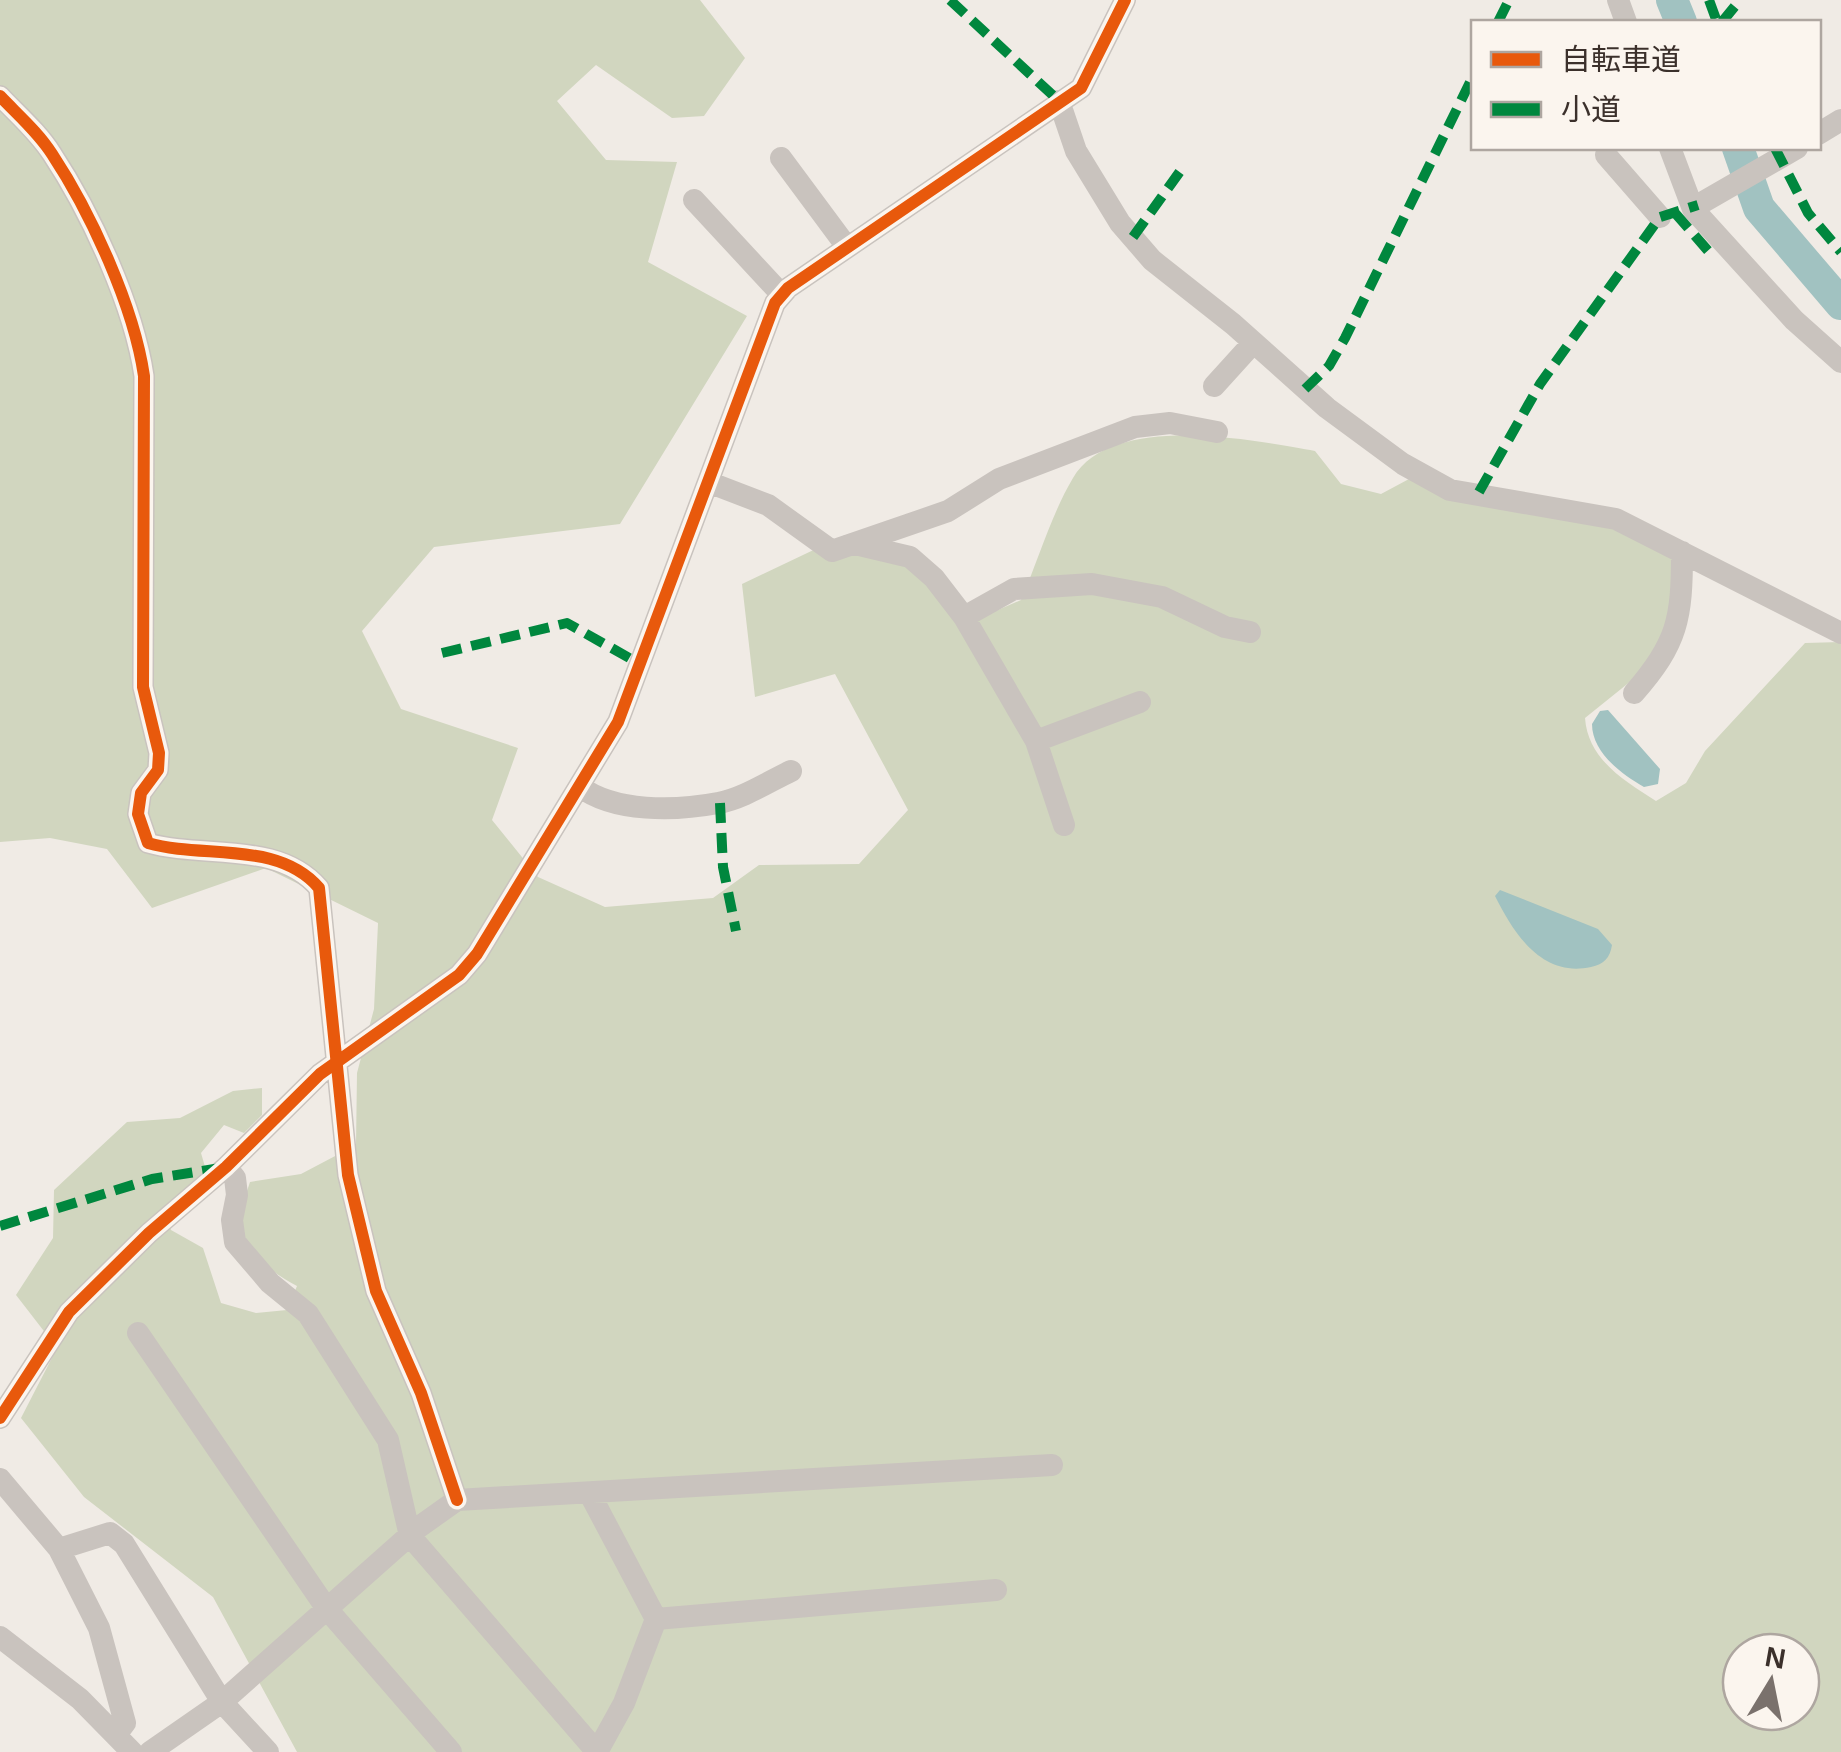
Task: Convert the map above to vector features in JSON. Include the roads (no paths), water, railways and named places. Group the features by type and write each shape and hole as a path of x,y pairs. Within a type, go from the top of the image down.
{"street":[{"path":"0,1418 69,1312 149,1233 337,1060 459,975 625,708 782,294 1081,88 1125,0"},
{"path":"0,96 54,156 102,252 139,341 144,376 143,687 159,753 158,770 141,793 138,814 148,843 265,858 294,867 319,888 348,1174 376,1291 422,1393 457,1500"},
{"path":"1060,101 1076,151 1120,223 1152,260 1326,408 1404,464 1450,490 1616,519 1841,633"},
{"path":"1671,150 1693,209 1794,320 1841,362"},
{"path":"1698,205 1793,150"},
{"path":"1606,155 1660,217"},
{"path":"781,158 847,246"},
{"path":"694,200 782,294"},
{"path":"1214,386 1253,343"},
{"path":"708,482 768,505 822,548 832,551 948,511 999,479 1121,432 1170,423 1218,432"},
{"path":"855,544 910,557 934,578 964,618 1036,741 1064,825"},
{"path":"1634,692 1666,657 1676,628 1682,552"},
{"path":"964,618 1014,590 1043,584 1092,584 1162,597 1225,627 1250,632"},
{"path":"1036,741 1140,702"},
{"path":"580,786 609,801 643,807 720,803 791,772"},
{"path":"226,1166 235,1178 238,1195 232,1220 235,1242 270,1283 308,1314 388,1440 410,1536 597,1752 624,1703 656,1619 591,1496"},
{"path":"138,1332 327,1609 451,1752"},
{"path":"150,1752 222,1702 410,1536 457,1500 591,1496 1052,1465"},
{"path":"0,1479 59,1549 99,1628 124,1723 124,1743"},
{"path":"59,1549 110,1533 124,1544 222,1702 268,1752"},
{"path":"656,1619 996,1590"},
{"path":"0,1637 80,1699 124,1743"}],"water":[{"path":"1608,710 1660,769 1658,784 1644,787 1602,753 1592,724 1600,711"},
{"path":"1500,890 1598,929 1612,945 1608,957 1596,966 1574,969 1544,959 1511,925 1495,896"}],"waterway":[{"path":"1672,0 1680,20"},
{"path":"1739,150 1759,208 1841,304"}]}
